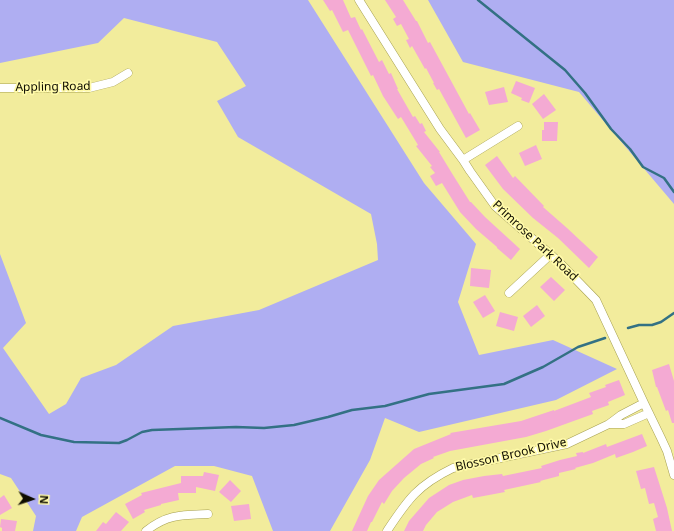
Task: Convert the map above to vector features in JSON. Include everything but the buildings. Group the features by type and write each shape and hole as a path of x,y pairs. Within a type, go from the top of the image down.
{"street":[{"name":"Primrose Park Road","path":"359,0 440,129 495,206 550,255 596,300 667,451 674,475"},
{"name":"Appling Road","path":"0,88 89,88 113,82 128,73"},
{"path":"463,160 518,126"},
{"path":"509,293 550,255"},
{"name":"Blosson Brook Drive","path":"387,531 404,505 415,492 436,476 447,470 567,444 609,424 620,415 644,404"},
{"name":"Blosson Brook Drive","path":"609,424 624,424 649,413"},
{"path":"146,531 156,523 176,515 208,514"}],"shaded area":[{"path":"0,0 308,0 424,183 476,244 458,302 479,355 553,340 617,369 556,400 419,432 385,418 370,460 330,531 273,531 252,476 214,466 175,466 82,517 76,531 33,531 36,516 11,478 0,474 0,254 26,323 3,348 49,414 66,404 81,378 116,365 173,326 259,310 378,260 377,244 371,214 238,137 217,101 246,86 217,42 124,18 98,43 0,63"},
{"path":"428,0 674,0 674,204 579,92 463,62"}],"waterway":[{"path":"478,0 565,70 643,167 664,178 674,192"},
{"path":"628,328 639,325 652,325 661,322 674,313"},
{"path":"0,418 41,435 74,442 119,443 142,432 152,430 236,427 264,428 294,425 352,410 385,406 429,394 504,384 543,367 578,347 605,338"}]}
